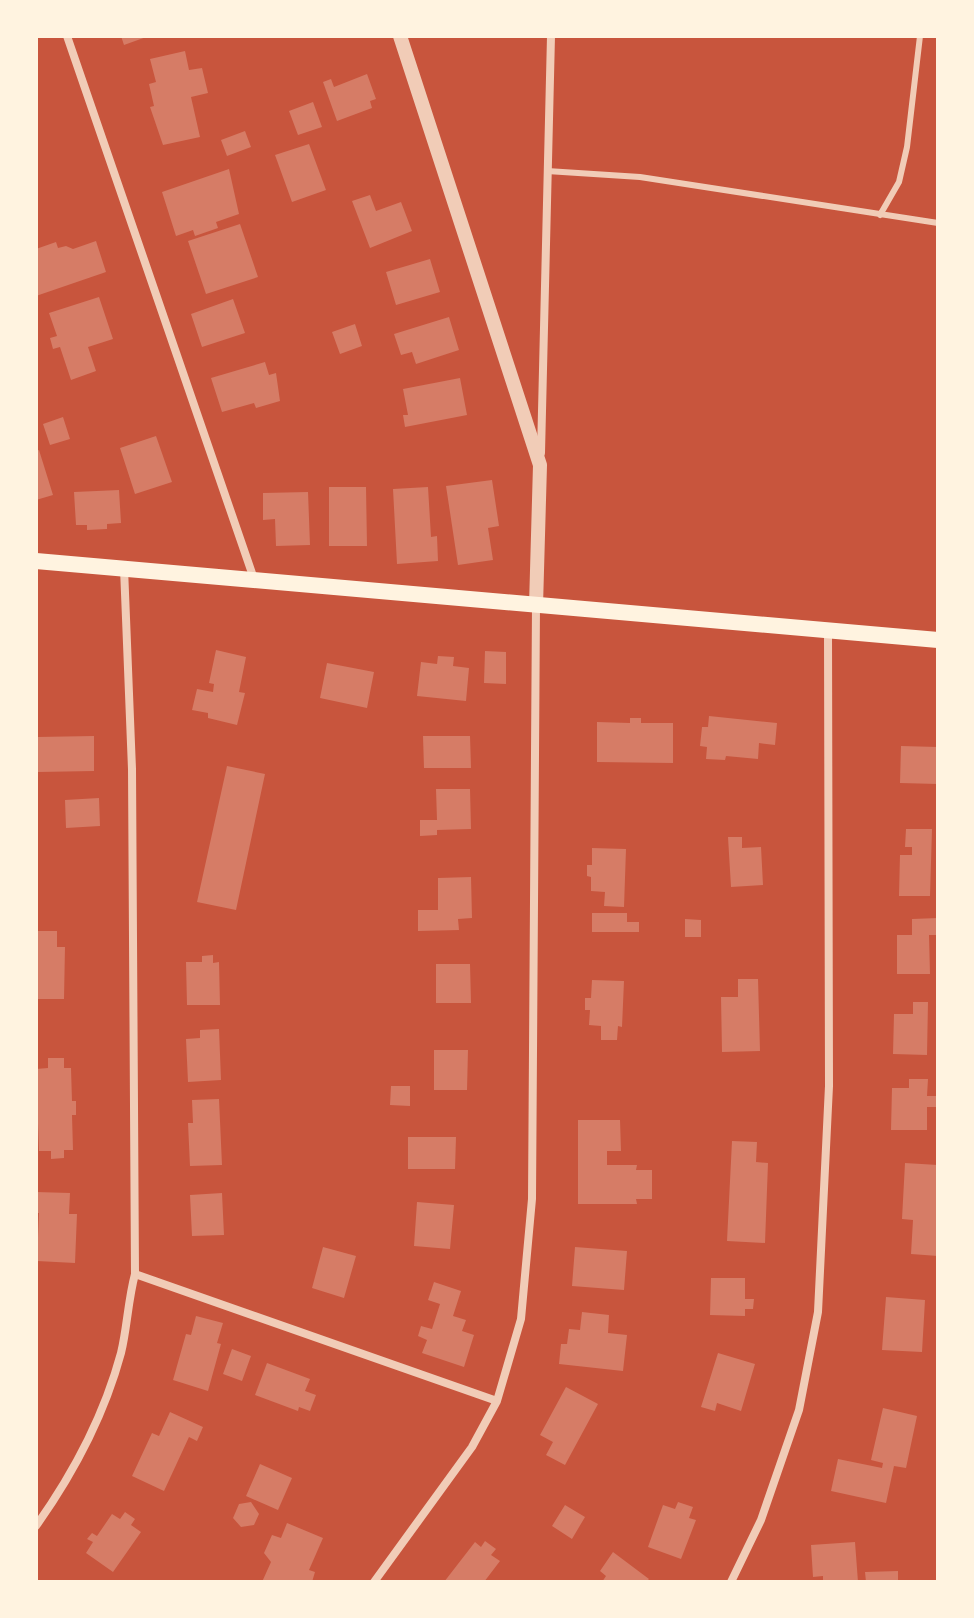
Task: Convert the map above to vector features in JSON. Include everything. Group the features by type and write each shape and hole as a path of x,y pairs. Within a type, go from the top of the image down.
{"main road":[{"path":"36,561 828,633 938,640"}],"street":[{"path":"67,36 254,579"},
{"path":"400,36 540,465"},
{"path":"374,1582 451,1480 497,1401 521,1319 530,1246 536,606 551,36"},
{"path":"36,1526 75,1463 109,1395 123,1348 135,1274 132,769 124,568"},
{"path":"731,1582 761,1520 799,1410 818,1312 829,1086 828,633"},
{"path":"135,1274 497,1401"}],"lane":[{"path":"880,215 899,182 907,147 920,36"},
{"path":"547,171 640,177 938,223"}],"building":[{"path":"121,36 149,36 124,45"},
{"path":"185,51 189,70 202,68 208,93 191,97 200,137 163,145 150,107 154,106 149,84 156,82 150,59"},
{"path":"367,74 376,99 370,101 372,108 337,121 323,82 331,79 334,87"},
{"path":"313,102 322,127 298,135 289,111"},
{"path":"245,131 251,147 227,156 221,140"},
{"path":"309,144 326,190 292,202 275,155"},
{"path":"229,169 239,214 216,222 218,228 195,236 193,230 176,236 162,192"},
{"path":"370,195 376,211 401,202 412,231 370,248 352,201"},
{"path":"240,224 258,277 206,294 188,241"},
{"path":"96,241 106,272 36,296 36,249 56,242 58,248 66,246 73,249"},
{"path":"430,259 440,292 396,305 386,272"},
{"path":"99,297 113,339 88,347 96,371 71,380 60,347 53,349 50,338 57,336 49,313"},
{"path":"233,299 245,333 202,347 191,314"},
{"path":"449,317 459,350 416,364 412,352 401,355 394,334"},
{"path":"355,324 362,346 340,354 332,332"},
{"path":"265,362 269,375 276,373 280,401 256,408 254,403 222,412 211,378"},
{"path":"460,378 467,415 405,427 403,415 408,415 403,389"},
{"path":"63,417 70,439 50,445 43,424"},
{"path":"156,436 172,482 135,494 120,448"},
{"path":"39,450 53,495 36,500 36,451"},
{"path":"492,480 499,526 488,528 493,560 458,565 446,486"},
{"path":"329,487 366,487 367,546 329,546"},
{"path":"428,487 431,537 437,536 438,561 397,564 393,489"},
{"path":"119,490 121,523 107,524 107,529 87,530 87,525 76,525 74,492"},
{"path":"308,492 310,545 276,546 275,519 263,520 263,493"},
{"path":"216,650 246,657 239,692 245,693 237,725 208,718 208,713 192,710 197,689 213,692 214,684 209,683"},
{"path":"485,651 506,652 506,684 484,683"},
{"path":"438,656 454,657 453,666 469,668 466,701 417,696 421,662 437,664"},
{"path":"327,663 374,672 367,708 320,698"},
{"path":"709,716 777,723 775,745 759,743 758,759 726,756 725,760 706,759 707,747 700,746 702,727 708,727"},
{"path":"630,718 641,718 641,723 673,723 673,763 597,762 597,722 630,723"},
{"path":"94,736 94,771 38,772 37,737"},
{"path":"423,736 470,736 471,768 424,768"},
{"path":"901,746 938,747 938,784 900,783"},
{"path":"227,766 265,774 236,910 197,902"},
{"path":"436,789 470,789 471,829 437,830 437,835 420,836 420,820 437,820"},
{"path":"99,798 100,826 66,828 65,800"},
{"path":"906,829 932,829 930,896 899,896 900,855 912,855 912,847 905,847"},
{"path":"728,837 742,837 742,848 761,847 763,885 731,887"},
{"path":"592,848 626,849 624,907 604,906 605,892 591,891 587,865 592,865"},
{"path":"471,877 472,918 458,919 459,930 418,931 418,910 438,910 438,878"},
{"path":"592,913 627,913 627,922 639,922 639,932 592,932"},
{"path":"938,918 938,935 929,935 930,974 897,974 897,935 912,935 912,919"},
{"path":"685,919 701,920 701,937 685,937"},
{"path":"36,931 57,931 57,947 65,947 64,999 36,999"},
{"path":"213,955 213,963 219,962 220,1005 187,1005 186,962 202,962 202,956"},
{"path":"436,964 470,964 471,1003 436,1003"},
{"path":"738,979 758,979 760,1051 722,1052 721,997 738,997"},
{"path":"592,980 624,981 622,1027 618,1026 617,1040 601,1040 601,1026 589,1025 590,1010 585,1010 585,998 591,998"},
{"path":"913,1002 928,1002 927,1055 893,1054 894,1014 913,1014"},
{"path":"219,1029 221,1080 188,1082 186,1039 200,1038 200,1030"},
{"path":"434,1050 468,1050 467,1090 434,1090"},
{"path":"48,1058 64,1058 64,1068 71,1068 72,1101 76,1101 76,1115 72,1115 73,1150 64,1150 64,1158 51,1159 51,1151 39,1151 36,1069 48,1068"},
{"path":"909,1079 928,1079 927,1096 938,1096 938,1107 927,1107 927,1130 891,1130 892,1088 909,1088"},
{"path":"391,1086 410,1086 410,1106 390,1105"},
{"path":"219,1099 222,1165 190,1166 188,1123 193,1123 192,1100"},
{"path":"578,1120 620,1120 621,1151 607,1151 607,1165 637,1165 636,1170 652,1170 652,1199 636,1199 637,1204 578,1204"},
{"path":"408,1137 456,1137 455,1169 408,1169"},
{"path":"732,1141 757,1142 756,1162 768,1163 765,1243 727,1241"},
{"path":"905,1163 938,1165 938,1256 911,1254 913,1220 902,1219"},
{"path":"36,1192 70,1193 69,1214 77,1214 75,1263 37,1261 39,1213 36,1213"},
{"path":"222,1193 224,1235 192,1236 190,1195"},
{"path":"417,1202 454,1205 450,1249 414,1246"},
{"path":"323,1247 356,1256 344,1298 312,1288"},
{"path":"575,1247 627,1251 624,1290 572,1286"},
{"path":"711,1278 745,1278 745,1299 754,1299 753,1309 745,1309 745,1316 710,1315"},
{"path":"434,1282 461,1291 453,1316 466,1320 462,1331 474,1335 464,1367 422,1353 427,1340 418,1336 421,1326 432,1329 440,1304 428,1300"},
{"path":"886,1297 925,1300 922,1352 882,1350"},
{"path":"582,1312 609,1315 608,1333 627,1335 623,1371 559,1364 561,1344 567,1344 569,1329 580,1330"},
{"path":"196,1316 223,1323 217,1343 221,1344 208,1391 173,1380 186,1334 191,1335"},
{"path":"232,1349 251,1356 242,1381 223,1374"},
{"path":"718,1353 755,1364 741,1411 717,1403 715,1411 701,1407"},
{"path":"267,1363 310,1379 305,1391 316,1395 310,1411 299,1407 298,1411 255,1395"},
{"path":"566,1387 598,1404 565,1465 546,1455 553,1442 540,1435"},
{"path":"883,1408 917,1416 906,1468 894,1466 886,1503 831,1491 838,1459 882,1468 883,1463 871,1460"},
{"path":"170,1412 203,1427 197,1441 189,1437 164,1491 132,1476 152,1433 159,1436"},
{"path":"260,1464 292,1478 278,1510 246,1496"},
{"path":"251,1502 259,1514 254,1525 241,1527 233,1518 239,1504"},
{"path":"678,1502 693,1507 689,1518 696,1520 681,1559 648,1547 663,1505 675,1509"},
{"path":"565,1505 585,1517 572,1539 552,1526"},
{"path":"125,1512 135,1519 131,1525 141,1532 113,1572 86,1553 93,1542 87,1539 92,1533 97,1536 112,1514 120,1519"},
{"path":"287,1523 323,1538 309,1570 315,1572 312,1582 262,1582 271,1562 264,1553 272,1535 281,1538"},
{"path":"485,1541 496,1549 491,1555 500,1561 484,1582 444,1582 475,1542 481,1547"},
{"path":"855,1542 858,1582 823,1582 823,1576 813,1577 811,1545"},
{"path":"613,1552 649,1579 646,1582 602,1582 606,1576 600,1571"},
{"path":"898,1571 898,1582 866,1582 865,1572"}]}
